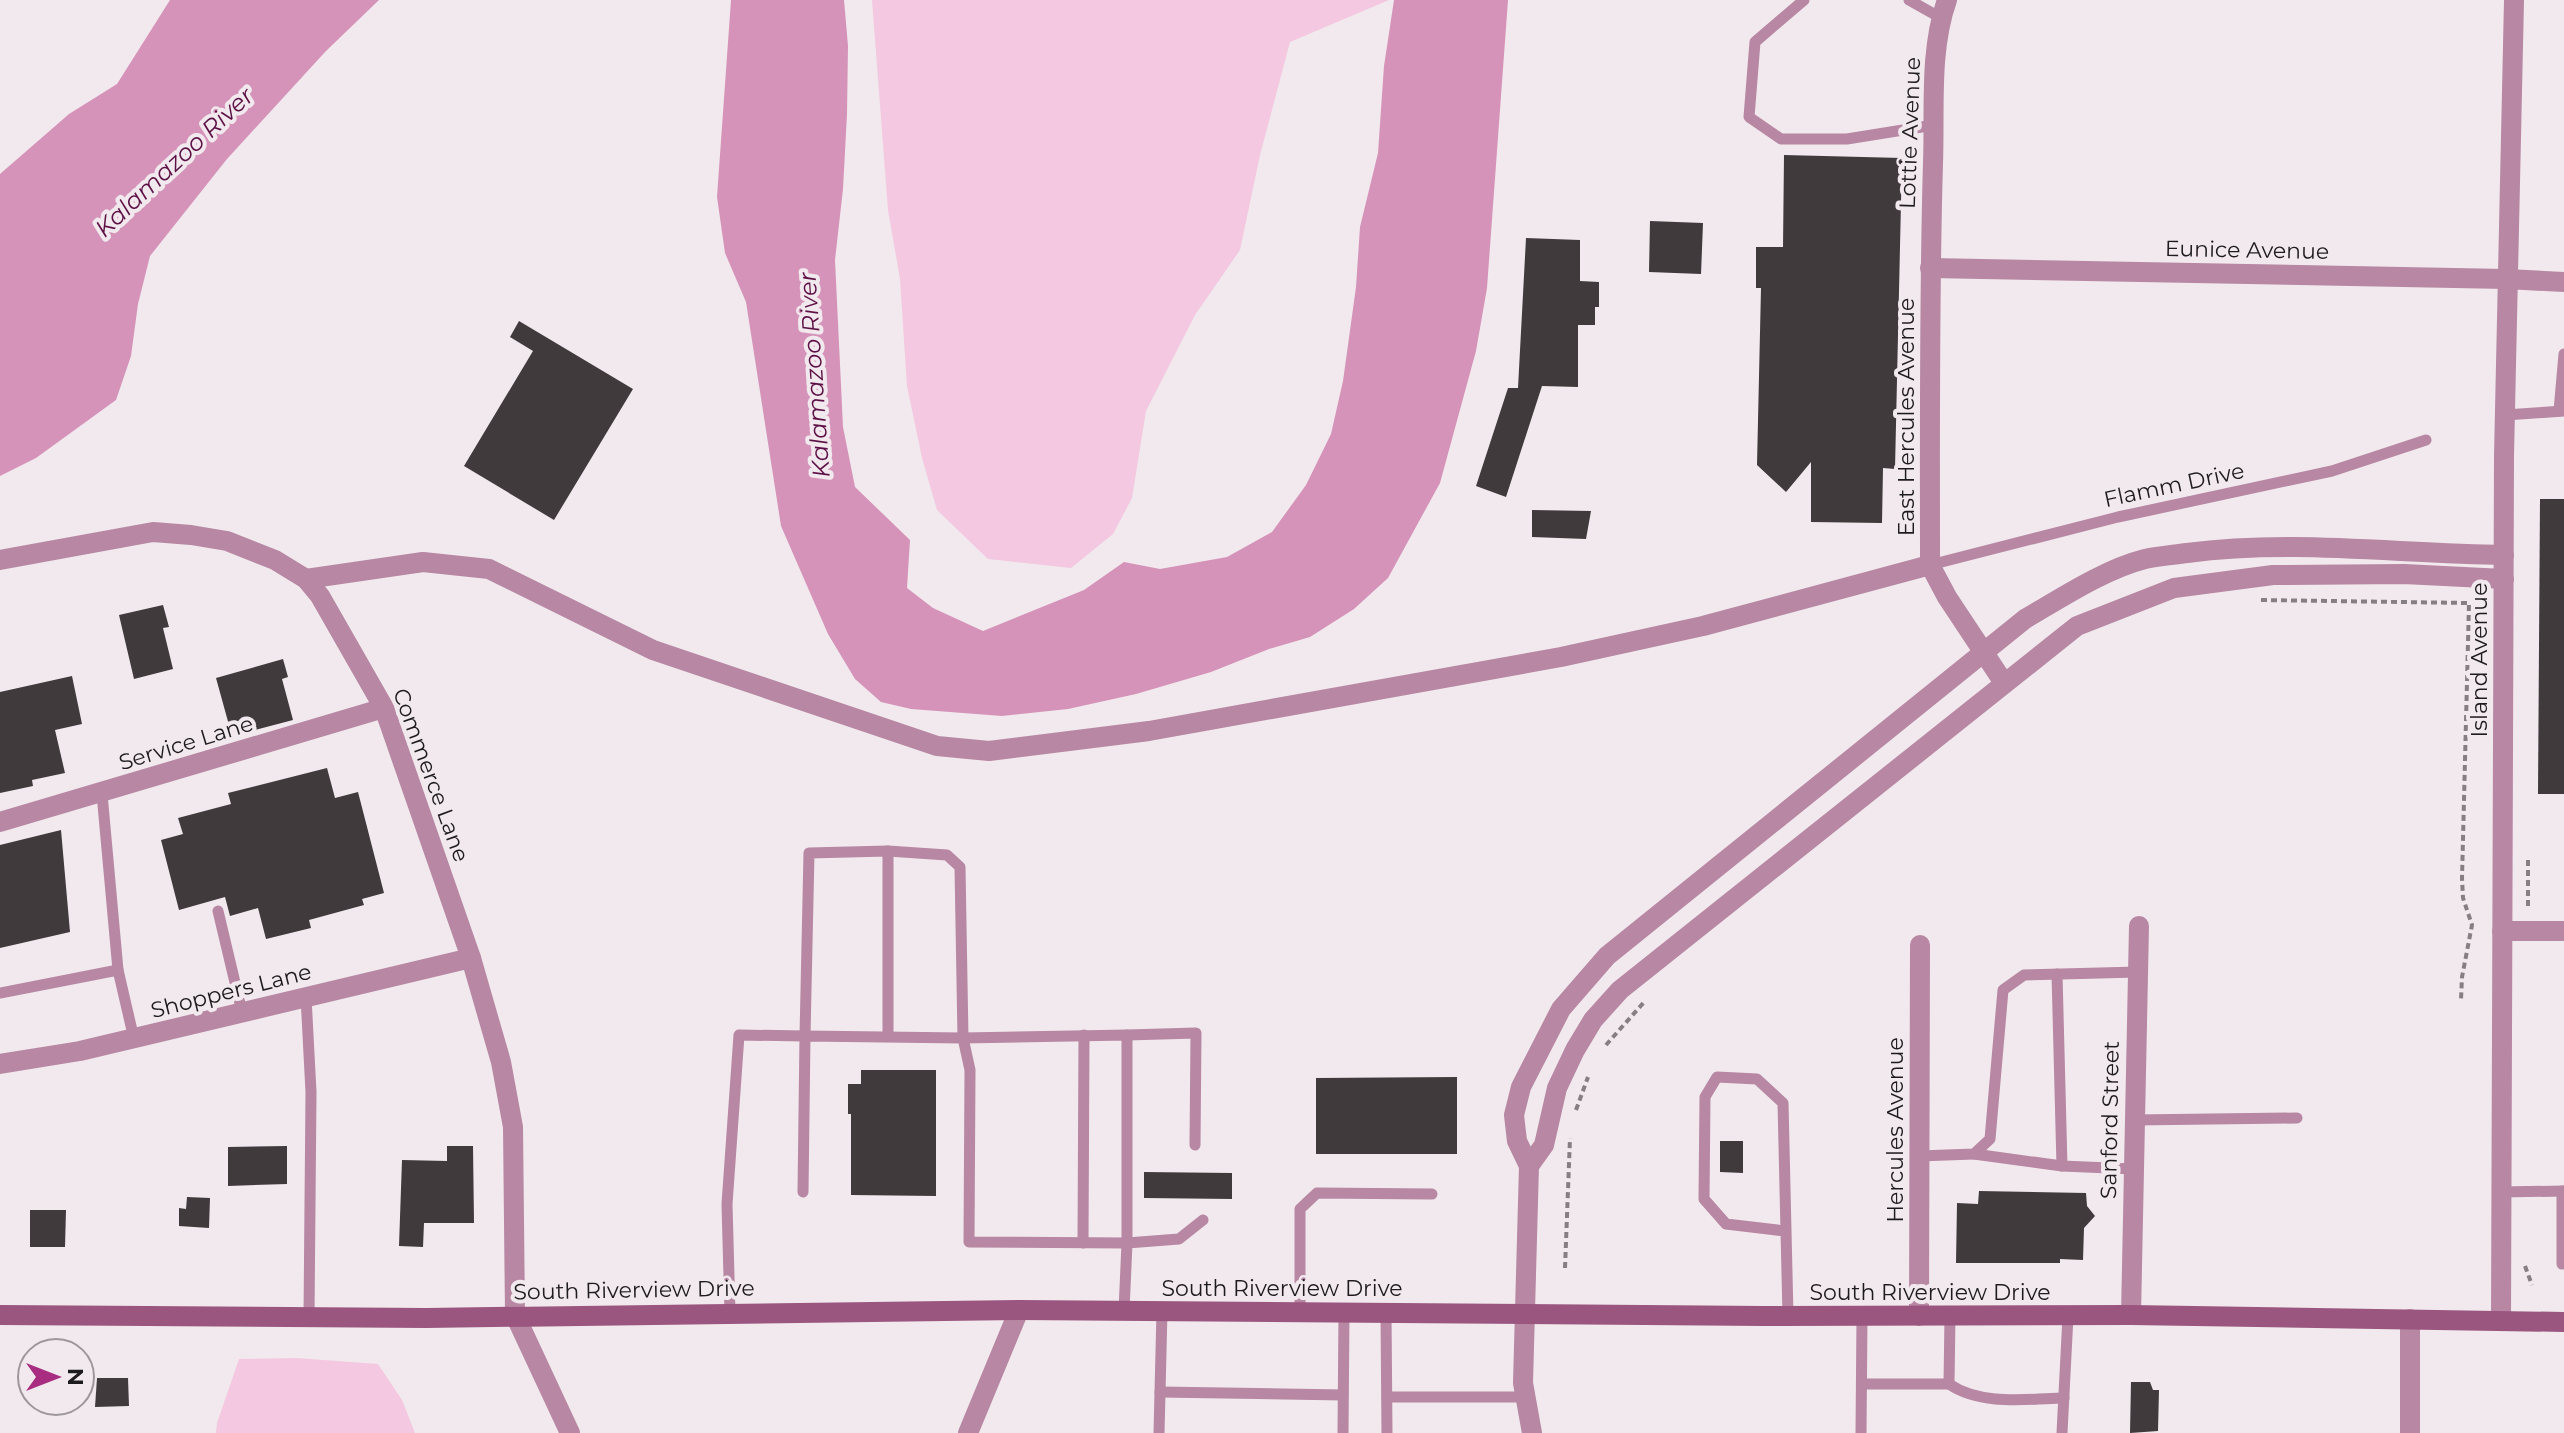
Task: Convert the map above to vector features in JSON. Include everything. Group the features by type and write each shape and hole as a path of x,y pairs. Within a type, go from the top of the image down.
{"street":[{"name":"Island Avenue","path":"2501,1320 2506,279 2514,0"},
{"name":"Lottie Avenue","path":"1930,268 1935,66 1944,9"},
{"name":"Eunice Avenue","path":"1930,268 2564,282"},
{"name":"East Hercules Avenue","path":"1930,268 1930,565"},
{"name":"Commerce Lane","path":"0,560 153,532 227,541 275,560 306,579 320,596 384,708 471,958 501,1062 513,1127 515,1315"},
{"path":"1532,1433 1525,1397 1529,1166 1517,1141 1514,1115 1521,1087 1561,1009 1607,956 2025,619 2080,586 2144,559 2227,548 2320,546 2428,554 2504,555"},
{"path":"306,579 423,562 489,569 653,650 937,746 989,751 1149,731 1561,657 1703,626 1930,565 1947,597 2004,683"},
{"path":"1529,1166 1544,1145 1557,1088 1575,1050 1593,1020 1620,990 2077,626 2174,588 2273,575 2404,574 2504,579"},
{"name":"Service Lane","path":"0,822 384,708"},
{"name":"Sanford Street","path":"2131,1315 2139,926"},
{"path":"2502,931 2564,931"},
{"name":"Hercules Avenue","path":"1919,1316 1920,945"},
{"name":"Shoppers Lane","path":"0,1064 134,1039 471,958"},
{"path":"968,1433 1019,1310"},
{"name":"South Riverview Drive","path":"0,1315 309,1317 1019,1310 1788,1316 2131,1315 2564,1322"},
{"path":"515,1315 570,1433"},
{"path":"2410,1319 2410,1433"}],"lane":[{"path":"1804,0 1755,42 1749,117 1781,139 1847,139 1934,125"},
{"path":"1909,0 1944,9"},
{"path":"2505,415 2561,411 2564,354"},
{"name":"Flamm Drive","path":"1930,565 2118,517 2332,471 2426,440"},
{"path":"102,794 118,970 134,1039"},
{"path":"888,851 888,1036"},
{"path":"803,1192 809,853 888,851 947,855 960,867 963,1038 970,1070 969,1242 1127,1243 1179,1239 1203,1220"},
{"path":"218,911 242,1012"},
{"path":"0,993 118,970"},
{"path":"1974,1154 1990,1139 2003,990 2024,975 2138,972"},
{"path":"2057,974 2062,1166"},
{"path":"306,997 311,1092 309,1317"},
{"path":"730,1313 727,1204 739,1035 963,1038 1196,1033 1195,1145"},
{"path":"1083,1243 1084,1035"},
{"path":"1124,1311 1127,1035"},
{"path":"1785,1231 1726,1224 1704,1199 1705,1097 1717,1077 1757,1079 1783,1103 1788,1316"},
{"path":"2134,1120 2297,1118"},
{"path":"1919,1156 1974,1154 2062,1166 2133,1169"},
{"path":"2501,1192 2563,1191 2562,1264"},
{"path":"1300,1312 1300,1209 1307,1200 1317,1193 1432,1194"},
{"path":"1159,1433 1162,1311"},
{"path":"1343,1433 1344,1312"},
{"path":"1386,1313 1387,1433"},
{"path":"1861,1433 1862,1316"},
{"path":"1949,1384 1950,1316"},
{"path":"2062,1433 2068,1316"},
{"path":"1863,1384 1949,1384 1960,1392 1999,1399 2064,1398"},
{"path":"1160,1398 1343,1395"},
{"path":"1387,1397 1525,1397"}],"path":[{"path":"2258,600 2469,603 2462,878 2463,898 2472,925 2461,1000"},
{"path":"1604,1047 1651,995"},
{"path":"1574,1119 1592,1068"},
{"path":"1565,1268 1571,1131"}],"shaded area":[{"path":"872,0 1389,0 1290,42 1260,155 1240,250 1195,315 1146,411 1132,498 1113,534 1071,568 988,559 937,510 907,386 900,279 888,210"},
{"path":"296,1358 378,1364 402,1400 415,1433 216,1433 239,1359"}],"water":[{"name":"Kalamazoo River","path":"170,0 379,0 326,51 227,159 150,256 138,304 131,356 116,400 36,458 0,476 0,174 69,114 117,84"},
{"name":"Kalamazoo River","path":"731,0 844,0 848,46 847,114 835,260 843,427 855,487 910,540 907,588 933,608 983,631 1084,590 1124,562 1160,569 1227,557 1272,532 1306,485 1331,434 1343,381 1356,287 1360,227 1378,153 1384,66 1394,0 1508,0 1487,288 1476,351 1440,483 1388,578 1354,609 1310,637 1211,672 1136,694 1068,709 1002,716 911,709 881,702 855,679 828,634 781,526 746,302 725,253 717,197"}],"building":[{"path":"1784,155 1902,158 1895,469 1883,468 1882,523 1811,522 1811,462 1786,492 1757,465 1761,288 1756,288 1756,247 1783,247"},
{"path":"1650,221 1703,223 1701,274 1649,272"},
{"path":"1526,238 1580,240 1580,281 1599,282 1599,307 1595,307 1595,325 1578,325 1578,387 1542,386 1506,497 1476,486 1508,388 1518,388"},
{"path":"519,321 633,389 554,520 464,466 533,351 510,337"},
{"path":"2540,499 2564,499 2564,794 2538,794"},
{"path":"1532,510 1591,511 1586,539 1532,537"},
{"path":"163,605 169,627 163,628 173,669 134,679 119,615"},
{"path":"283,659 288,677 282,679 293,720 232,736 216,678"},
{"path":"72,676 82,724 55,730 65,773 32,780 33,786 0,793 0,692"},
{"path":"327,768 335,798 358,792 384,893 362,899 364,905 309,920 311,928 266,939 258,908 230,916 225,897 179,910 161,840 183,834 178,818 231,804 228,793"},
{"path":"61,830 70,932 0,948 0,845"},
{"path":"861,1070 936,1070 936,1196 851,1195 848,1084 861,1084"},
{"path":"1457,1077 1457,1154 1316,1154 1316,1078"},
{"path":"1720,1141 1743,1141 1743,1173 1720,1172"},
{"path":"287,1146 287,1184 228,1186 228,1147"},
{"path":"447,1146 473,1146 474,1223 424,1223 423,1247 399,1246 402,1160 447,1161"},
{"path":"1144,1172 1232,1173 1232,1199 1144,1198"},
{"path":"1979,1191 2086,1193 2087,1206 2095,1216 2084,1228 2083,1260 2060,1259 2060,1263 1956,1263 1957,1203 1978,1204"},
{"path":"187,1197 210,1198 209,1228 179,1226 179,1208 186,1209"},
{"path":"30,1210 66,1210 65,1247 30,1247"},
{"path":"97,1378 128,1378 129,1406 96,1407"},
{"path":"2131,1382 2150,1382 2153,1390 2159,1390 2158,1431 2130,1433"}]}
